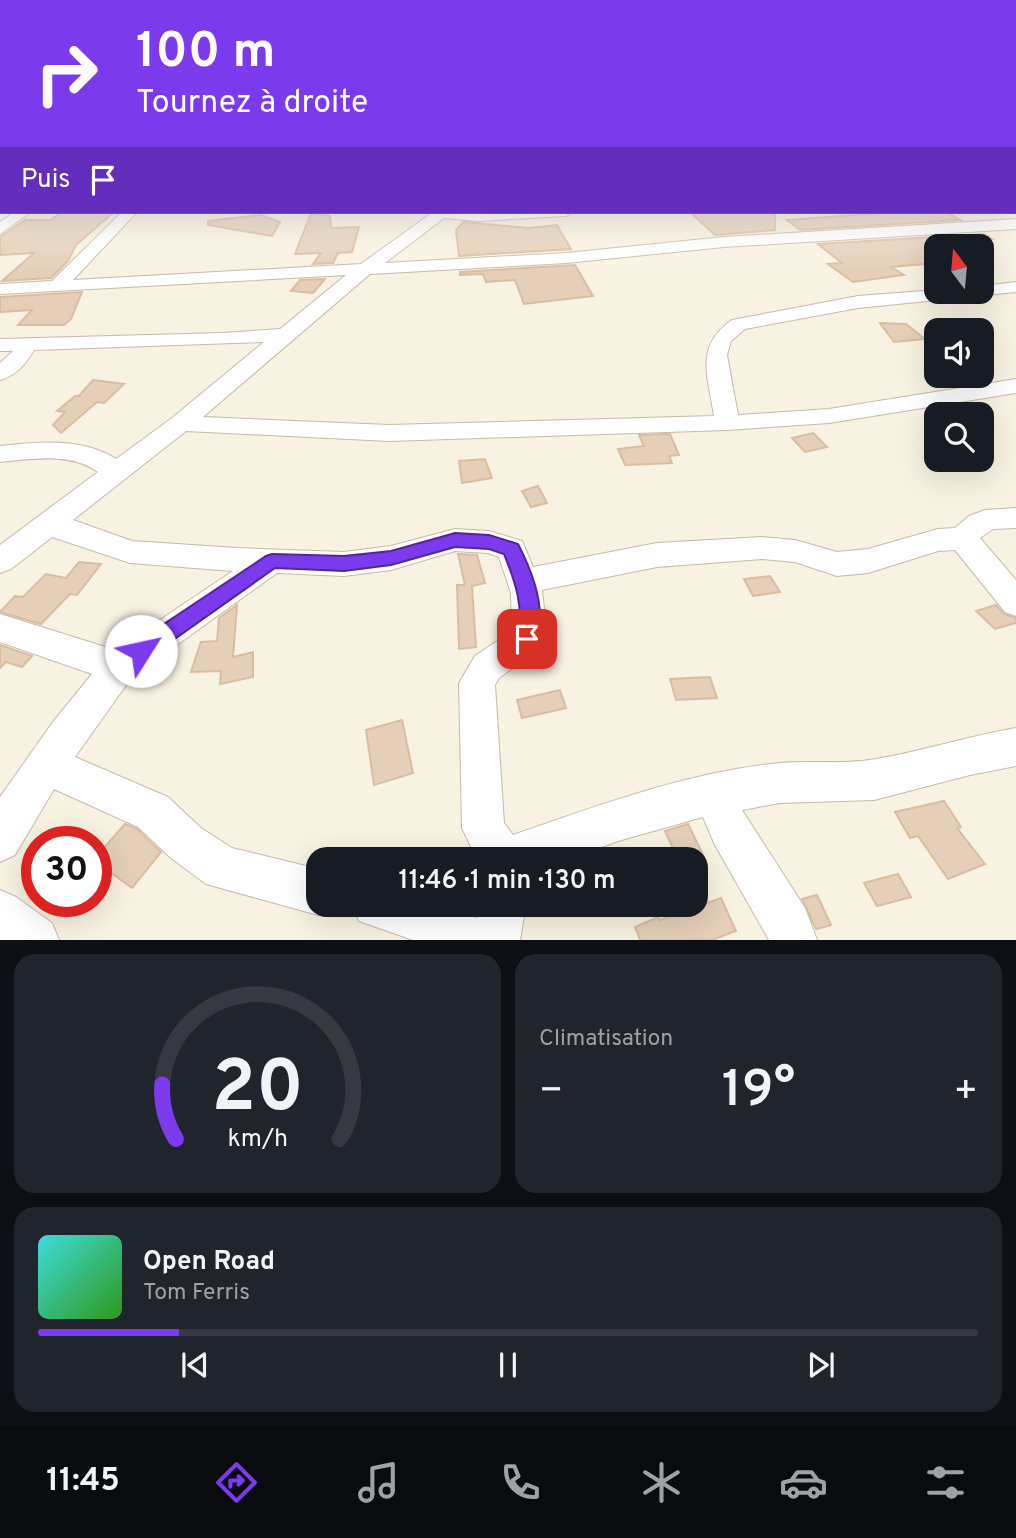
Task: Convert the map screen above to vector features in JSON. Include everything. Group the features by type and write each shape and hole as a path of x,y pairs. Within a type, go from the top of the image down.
{"street":[{"path":"0,229 21,214"},
{"path":"57,286 128,214"},
{"path":"0,561 181,423 366,269 440,214"},
{"path":"450,214 478,217 531,214"},
{"path":"0,289 566,258 705,243 1016,224"},
{"path":"994,290 1016,287"},
{"path":"727,423 716,355 718,344 725,333 739,324 848,303 924,296"},
{"path":"0,345 223,339 287,334"},
{"path":"0,373 18,360 27,344"},
{"path":"181,423 389,433 727,423 829,416 1016,386"},
{"path":"0,454 72,451 90,454 116,472"},
{"path":"963,539 970,527 984,520 1016,517"},
{"path":"47,525 76,532 130,552 272,561 344,564 391,558 455,540 489,542 511,549 524,581 532,621 527,639 486,667 477,683 483,828 494,847"},
{"path":"524,581 657,555 762,548 794,551 837,564 868,561 938,540 963,539"},
{"path":"963,539 1016,603"},
{"path":"0,840 47,765 119,667 272,561"},
{"path":"0,628 119,667"},
{"path":"543,847 618,820 713,794 779,783 874,779 970,755 1016,747"},
{"path":"47,765 153,812 186,843 222,868 306,889"},
{"path":"713,794 730,831 788,925 793,940"},
{"path":"0,913 35,940"},
{"path":"413,917 471,940"},
{"path":"496,940 501,917"}],"building":[{"path":"58,214 112,214 76,245 68,261 51,278 2,281 34,253 0,255 0,237 25,220 51,220"},
{"path":"311,214 330,216 331,228 359,227 352,252 338,253 333,263 313,264 321,253 295,254"},
{"path":"692,214 775,214 775,230 715,235"},
{"path":"869,214 950,214 960,220 800,230 787,220"},
{"path":"261,215 280,222 272,236 208,225 208,221"},
{"path":"463,222 529,228 557,225 571,249 459,256 456,230"},
{"path":"924,238 924,264 891,267 904,275 853,282 828,264 842,263 818,244"},
{"path":"575,265 593,296 524,304 515,280 486,282 483,274 460,275 460,272"},
{"path":"325,279 313,293 291,291 300,280"},
{"path":"82,292 71,319 64,325 18,325 32,310 0,312 0,297"},
{"path":"880,323 906,324 924,338 924,339 894,342"},
{"path":"93,380 124,384 104,403 97,402 61,433 53,425 65,412 57,411 75,396 79,396"},
{"path":"813,433 827,447 805,452 792,438"},
{"path":"670,434 679,455 669,456 672,463 625,465 618,449 644,446 639,435"},
{"path":"485,459 492,478 462,483 459,461"},
{"path":"538,486 547,503 531,507 522,491"},
{"path":"458,554 477,555 485,583 472,586 476,647 459,649 457,585 465,585"},
{"path":"79,562 101,564 77,595 70,594 41,624 0,612 15,596 23,597 46,574 66,578"},
{"path":"770,576 780,592 753,596 744,579"},
{"path":"237,605 233,657 253,652 253,677 220,684 221,671 191,672 201,642 217,641 219,618"},
{"path":"996,605 1004,614 1016,618 1016,623 995,629 976,611"},
{"path":"0,645 32,656 22,667 6,662 0,668"},
{"path":"710,677 717,698 676,700 670,679"},
{"path":"560,690 566,708 522,718 517,700"},
{"path":"402,720 413,773 374,785 366,730"},
{"path":"944,801 961,827 957,828 985,864 948,879 918,836 910,838 895,812"},
{"path":"125,824 137,829 161,852 132,888 112,874 112,839"},
{"path":"688,824 699,847 672,847 665,831"},
{"path":"898,874 911,897 877,906 864,883"},
{"path":"817,895 831,925 816,929 802,899"},
{"path":"721,898 736,931 712,940 640,940 635,927 658,917 660,920 668,917 708,917 708,903"}],"route":[{"path":"141,651 272,561 344,564 391,558 455,540 489,542 511,549 524,581 532,621 527,639"}]}
